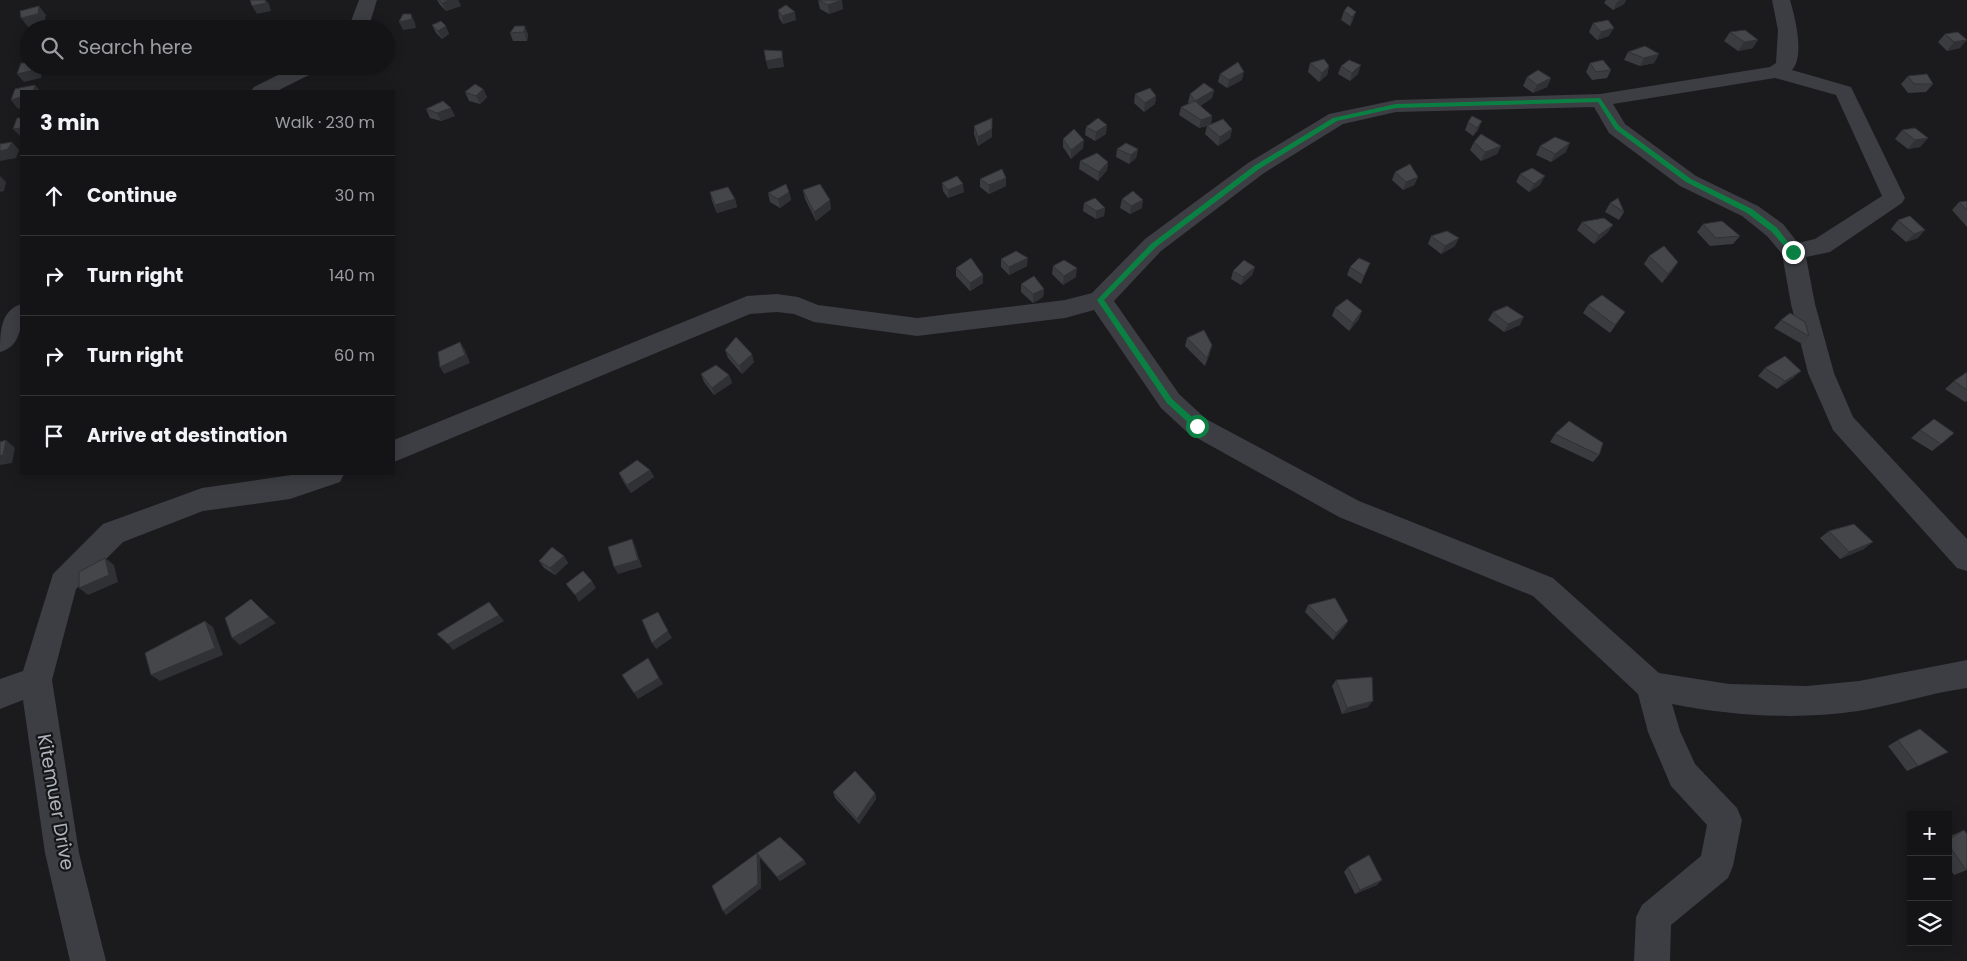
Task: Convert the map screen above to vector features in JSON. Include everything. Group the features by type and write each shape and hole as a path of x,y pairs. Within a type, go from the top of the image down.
{"street":[{"path":"361,20 368,0"},
{"path":"1776,72 1786,65 1788,30 1781,0"},
{"path":"395,451 747,305 777,303 798,306 814,314 917,326 1065,309 1100,300 1153,245 1256,168 1336,119 1396,106 1600,100 1776,72 1844,91 1894,198 1822,246 1793,252"},
{"path":"263,90 294,75"},
{"path":"1600,100 1617,128 1688,181 1750,211 1774,230 1793,252 1803,304 1821,374 1842,423 1967,559"},
{"path":"1100,300 1170,401 1197,426 1349,509 1543,587 1651,686 1690,694 1769,702 1859,696 1943,677 1967,674"},
{"path":"0,343 20,314"},
{"path":"0,694 36,680 63,583 113,533 202,500 290,488 327,475"},
{"name":"Kitemuer Drive","path":"36,680 62,853 88,961"},
{"path":"1651,686 1664,732 1682,775 1725,820 1716,866 1654,917 1652,961"}],"building":[{"path":"250,0 265,0 266,3 252,6"},
{"path":"439,0 450,0 442,3"},
{"path":"818,0 842,0 828,5"},
{"path":"786,5 795,12 782,16 778,10"},
{"path":"39,6 38,14 21,18 20,11"},
{"path":"1348,6 1356,12 1352,17 1344,11"},
{"path":"403,14 411,14 412,19 399,22"},
{"path":"1608,20 1614,28 1601,32 1593,23"},
{"path":"441,21 446,26 438,31 432,25"},
{"path":"515,26 525,26 524,32 510,33"},
{"path":"1745,30 1758,40 1744,42 1730,32"},
{"path":"1958,32 1967,40 1954,42 1945,34"},
{"path":"1645,46 1659,54 1644,58 1628,52"},
{"path":"764,50 782,51 782,58 766,61"},
{"path":"1324,59 1329,66 1322,73 1310,63"},
{"path":"1349,60 1361,65 1352,73 1341,66"},
{"path":"1603,60 1611,70 1596,72 1590,63"},
{"path":"1238,62 1244,72 1229,80 1220,74"},
{"path":"1538,70 1551,78 1537,85 1527,77"},
{"path":"1927,74 1933,84 1914,84 1908,76"},
{"path":"1204,83 1214,90 1195,101 1190,94"},
{"path":"475,84 483,89 476,96 465,92"},
{"path":"35,85 33,90 20,90 20,97 11,100 15,89"},
{"path":"1150,88 1156,96 1145,103 1135,94"},
{"path":"443,101 451,108 437,113 426,109"},
{"path":"1195,101 1212,116 1201,120 1181,107"},
{"path":"1472,116 1482,121 1477,128 1468,122"},
{"path":"17,118 20,118 20,128 13,129"},
{"path":"992,118 992,129 978,137 974,126"},
{"path":"1098,118 1107,125 1096,132 1086,127"},
{"path":"1223,119 1232,129 1220,137 1207,126"},
{"path":"1915,128 1928,138 1915,140 1902,130"},
{"path":"1074,129 1084,140 1071,150 1063,139"},
{"path":"1481,134 1501,146 1485,152 1474,142"},
{"path":"1555,137 1570,143 1555,154 1540,146"},
{"path":"12,142 8,149 0,151 0,144"},
{"path":"1126,143 1138,149 1131,155 1117,149"},
{"path":"1097,153 1108,162 1099,172 1080,161"},
{"path":"1410,164 1418,177 1406,182 1395,172"},
{"path":"1532,168 1545,176 1534,184 1520,174"},
{"path":"1002,169 1006,178 989,185 980,179"},
{"path":"957,176 963,184 948,190 942,183"},
{"path":"786,184 789,192 778,199 768,193"},
{"path":"820,184 830,200 814,212 803,190"},
{"path":"728,187 735,199 715,205 710,192"},
{"path":"1133,191 1143,200 1131,206 1122,199"},
{"path":"1095,198 1105,208 1096,211 1084,203"},
{"path":"1618,198 1624,212 1610,203"},
{"path":"1967,201 1967,210 1959,202"},
{"path":"1910,216 1925,230 1914,234 1898,220"},
{"path":"1604,218 1613,225 1599,235 1582,222"},
{"path":"1722,221 1740,236 1716,238 1703,224"},
{"path":"1447,231 1459,238 1445,246 1431,236"},
{"path":"1664,246 1678,262 1668,274 1649,256"},
{"path":"1016,251 1028,258 1009,267 1001,259"},
{"path":"971,258 983,275 970,283 956,268"},
{"path":"1359,258 1370,263 1364,276 1350,267"},
{"path":"1064,260 1077,268 1064,276 1053,266"},
{"path":"1244,260 1255,267 1243,277 1233,271"},
{"path":"1034,276 1044,289 1033,294 1021,284"},
{"path":"1602,295 1625,312 1615,325 1588,305"},
{"path":"1347,299 1362,311 1353,323 1335,308"},
{"path":"1507,306 1524,317 1508,324 1493,312"},
{"path":"1790,313 1805,322 1809,336 1781,320"},
{"path":"1204,330 1212,345 1207,358 1187,338"},
{"path":"736,337 752,354 739,366 725,350"},
{"path":"460,342 465,355 440,367 438,352"},
{"path":"1785,356 1801,371 1785,381 1765,368"},
{"path":"716,365 729,375 712,388 701,374"},
{"path":"1967,372 1967,390 1954,381"},
{"path":"1934,419 1954,433 1941,444 1920,430"},
{"path":"1569,421 1603,443 1599,455 1555,434"},
{"path":"6,440 3,455 0,456 0,442"},
{"path":"637,460 650,470 627,485 619,473"},
{"path":"1854,524 1873,542 1849,552 1829,531"},
{"path":"632,539 638,560 614,567 608,547"},
{"path":"552,547 564,556 550,568 539,561"},
{"path":"105,558 109,575 79,588 79,572"},
{"path":"583,571 592,581 575,595 566,584"},
{"path":"1335,598 1348,621 1336,633 1308,605"},
{"path":"251,599 269,617 232,638 225,618"},
{"path":"489,602 499,615 448,644 437,634"},
{"path":"658,612 668,631 652,643 642,620"},
{"path":"205,621 215,648 151,675 145,653"},
{"path":"648,658 659,678 634,693 622,675"},
{"path":"1372,677 1373,701 1347,708 1336,680"},
{"path":"1920,729 1948,752 1918,766 1898,740"},
{"path":"855,771 875,793 857,819 833,792"},
{"path":"1964,830 1967,834 1967,870 1952,850 1952,838"},
{"path":"780,837 804,860 777,877 757,853"},
{"path":"757,853 758,884 723,911 712,886"},
{"path":"1369,855 1382,880 1360,890 1348,867"}],"route":[{"path":"1197,426 1170,401 1149,374 1100,300 1153,245 1256,168 1336,119 1396,106 1600,100 1617,128 1688,181 1750,211 1774,230 1793,252"}]}
